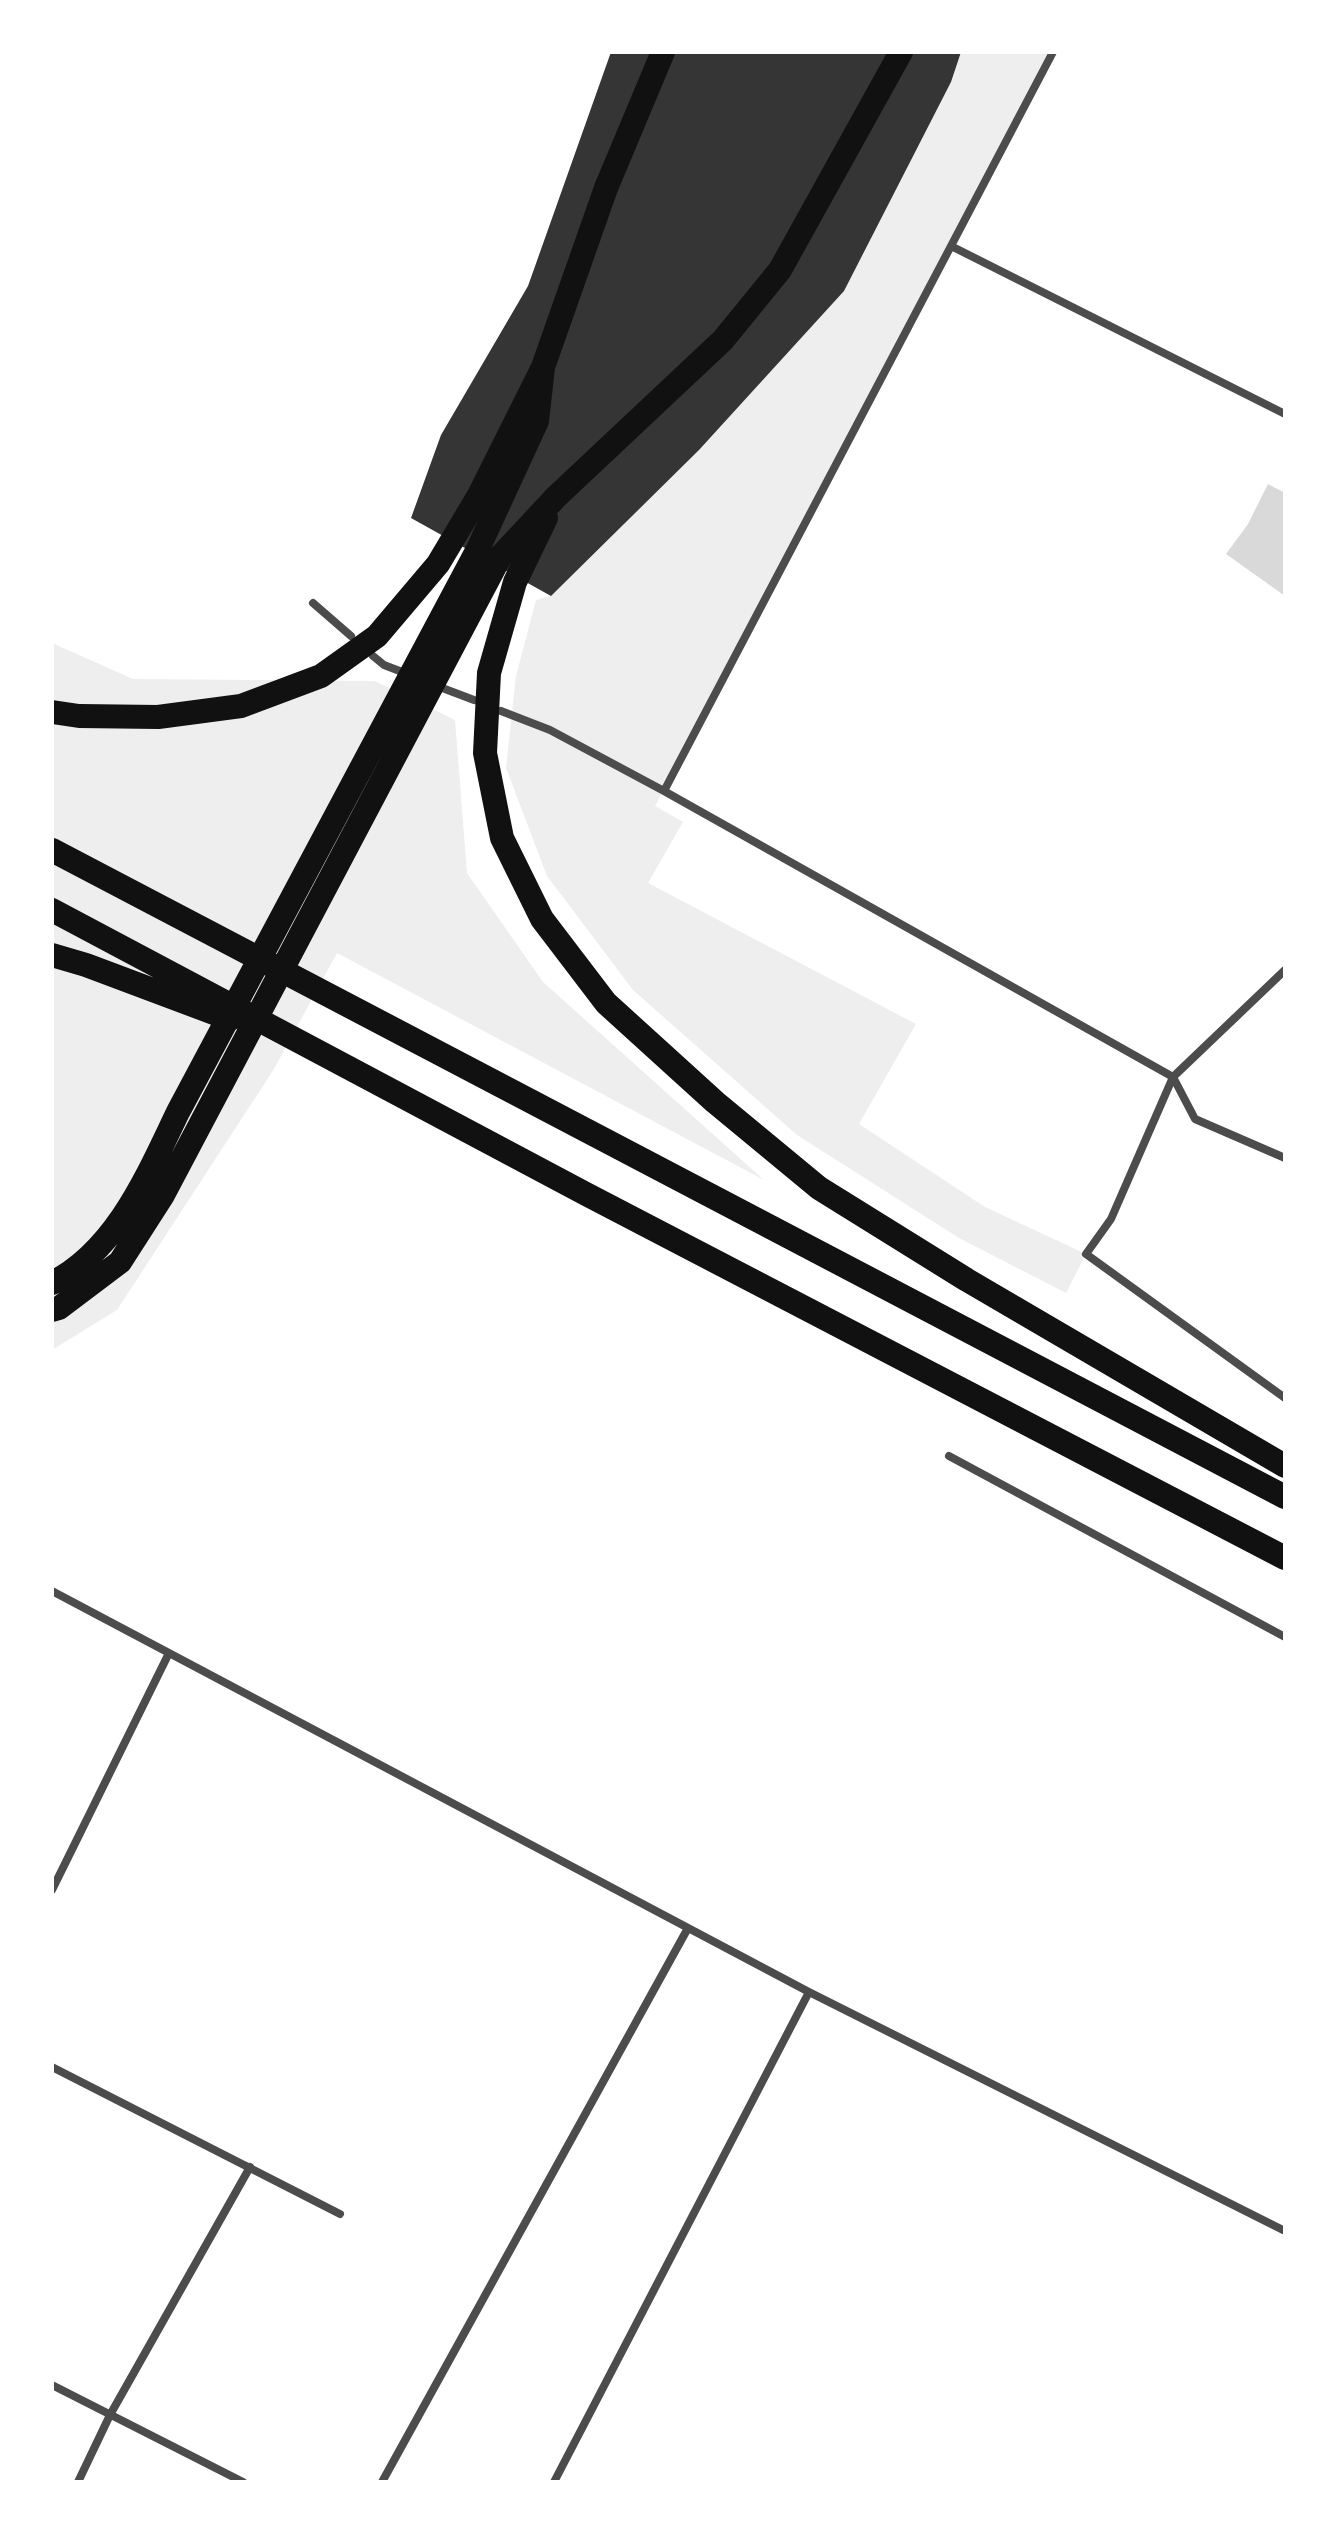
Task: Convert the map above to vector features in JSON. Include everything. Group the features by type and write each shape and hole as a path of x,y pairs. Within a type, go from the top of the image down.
{"highway":[{"path":"52,712 79,716 172,715 241,706 321,676 377,636 438,564 478,497 543,367 606,188 663,52"},
{"path":"440,646 500,557 556,497 723,340 780,270 901,52"},
{"path":"52,1310 59,1308 163,1195 440,646 478,549 537,421 543,367"},
{"path":"556,497 515,582 493,658 489,673 485,753 502,838 542,919 606,1003 715,1102 819,1188 967,1280 1285,1466"},
{"path":"52,850 1285,1497"},
{"path":"52,910 1285,1558"},
{"path":"52,955 316,1051"},
{"path":"52,1283 110,1254"}],"street":[{"path":"664,791 1053,52"},
{"path":"951,246 1285,414"},
{"path":"313,603 351,636"},
{"path":"373,656 384,665 474,700"},
{"path":"501,711 550,730 664,791 1173,1077 1195,1119 1285,1158"},
{"path":"1285,970 1173,1077 1111,1219 1086,1254 1285,1398"},
{"path":"949,1456 1285,1637"},
{"path":"52,1591 809,1992 1285,2231"},
{"path":"52,1890 169,1653"},
{"path":"382,2482 688,1928"},
{"path":"554,2482 809,1992"},
{"path":"52,2067 340,2214"},
{"path":"78,2482 110,2415 250,2167"},
{"path":"52,2385 243,2482"}],"shaded area":[{"path":"961,52 1052,52 655,806 683,822 648,883 916,1024 859,1124 985,1207 1086,1254 1066,1293 959,1238 797,1135 633,990 547,876 506,768 516,676 536,600 551,596 699,450 844,291 951,82"},
{"path":"1268,484 1285,493 1285,596 1226,554 1248,524"},
{"path":"52,643 133,679 375,681 455,720 467,873 543,982 764,1180 337,953 274,1069 117,1310 52,1350"}],"building":[{"path":"611,52 961,52 951,82 844,291 699,450 551,596 411,518 441,435 528,286"}]}
